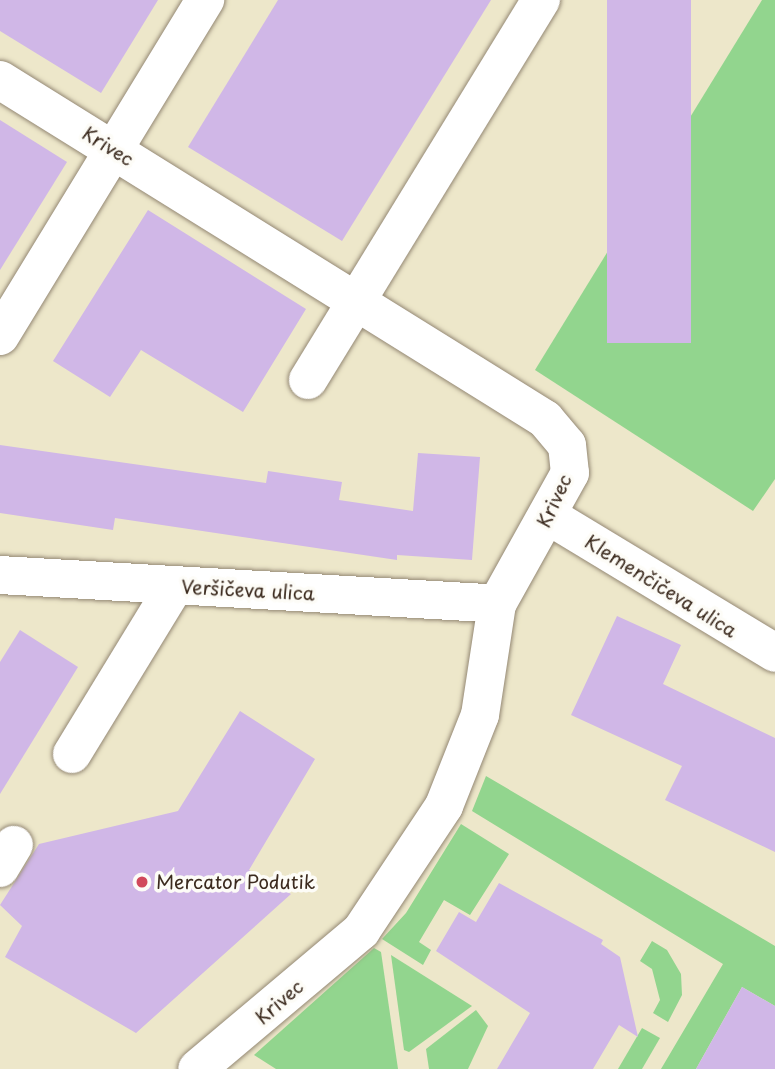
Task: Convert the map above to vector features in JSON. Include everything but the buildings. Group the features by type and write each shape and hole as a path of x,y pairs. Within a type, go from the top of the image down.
{"street":[{"path":"0,336 205,0"},
{"path":"308,380 541,0"},
{"name":"Krivec","path":"0,80 545,419 567,445 570,472 549,516 497,604 480,715 444,806 394,889 361,931 197,1069"},
{"name":"Klemenčičeva ulica","path":"549,516 775,653"},
{"name":"Veršičeva ulica","path":"0,575 497,604"},
{"path":"72,754 174,587"}],"green space":[{"path":"762,0 775,0 775,479 753,511 535,370"},
{"path":"486,776 775,946 775,1006 742,987 696,1069 661,1069 723,964 472,811"},
{"path":"461,824 509,854 470,915 444,900 419,942 431,950 423,965 382,939 406,913"},
{"path":"652,941 667,950 681,974 682,995 668,1022 653,1013 660,1000 652,969 640,961"},
{"path":"374,948 381,952 398,1069 276,1069 254,1055"},
{"path":"391,955 472,1006 409,1052 404,1050"},
{"path":"476,1010 488,1026 468,1069 429,1069 426,1049"},
{"path":"642,1028 660,1038 642,1069 618,1069"}],"place":[{"name":"Mercator Podutik","path":"142,882"}]}
